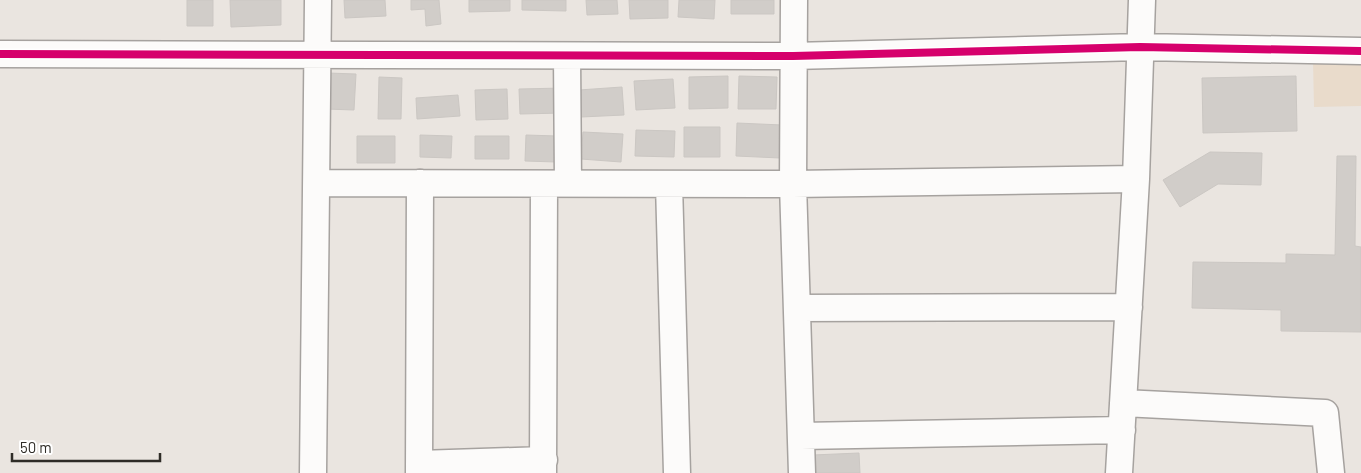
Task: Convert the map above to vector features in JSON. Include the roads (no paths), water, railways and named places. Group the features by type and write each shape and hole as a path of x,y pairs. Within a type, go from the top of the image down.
{"street":[{"path":"313,473 318,0"},
{"path":"794,0 793,184 802,473"},
{"path":"1119,473 1136,179 1142,0"},
{"path":"0,54 793,56 1140,47 1361,52"},
{"path":"420,183 419,469 544,467 556,184 567,56"},
{"path":"316,183 793,184 1136,179"},
{"path":"668,184 677,473"},
{"path":"797,308 1129,307"},
{"path":"1123,403 1325,413 1331,473"},
{"path":"801,436 1122,430"}]}
